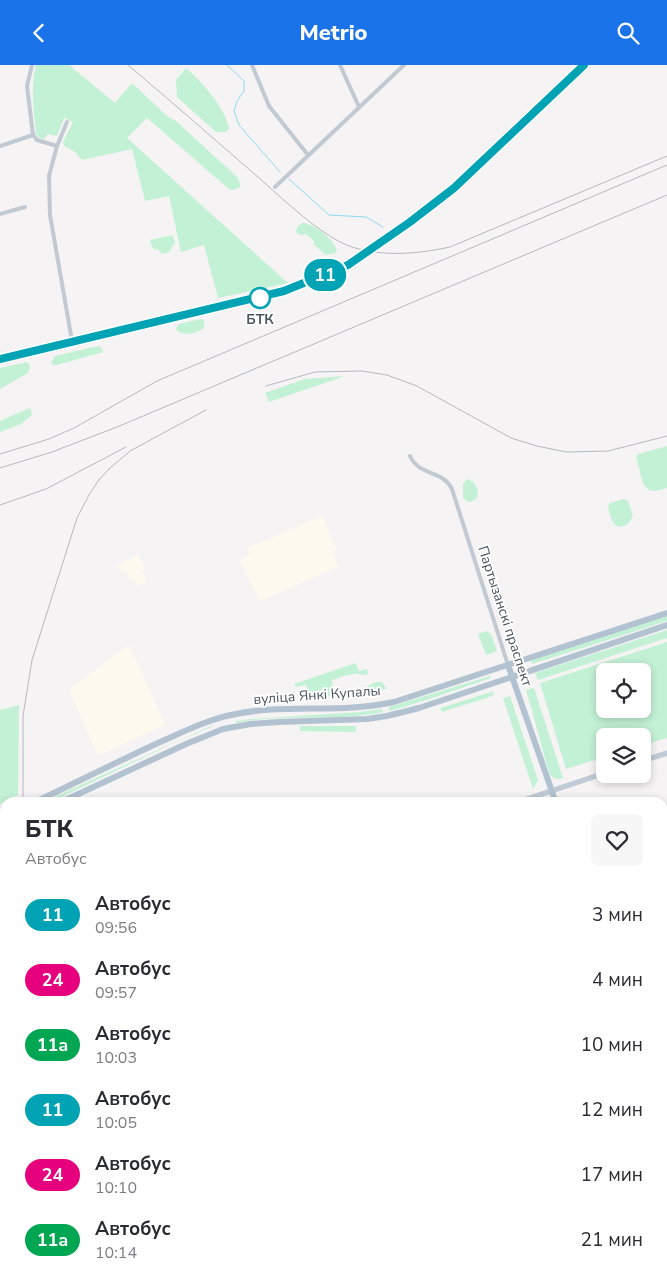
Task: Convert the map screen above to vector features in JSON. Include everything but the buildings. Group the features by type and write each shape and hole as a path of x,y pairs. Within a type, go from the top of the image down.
{"main road":[{"path":"0,359 284,291 348,265 410,222 454,188 584,65"},
{"name":"вуліца Янкі Купалы","path":"45,797 157,744 220,718 254,711 371,707 404,699 667,613"},
{"name":"вуліца Янкі Купалы","path":"72,797 186,744 223,729 251,724 358,720 387,716 667,625"},
{"name":"Партызанскі праспект","path":"508,665 554,797"},
{"path":"220,718 223,729"},
{"path":"651,758 667,753"},
{"path":"534,797 596,776"}],"street":[{"path":"32,65 27,87 33,135 37,140 57,146"},
{"path":"252,65 268,105 308,155"},
{"path":"340,65 359,107"},
{"path":"275,187 404,65"},
{"path":"66,122 49,176 50,215 72,341"},
{"path":"0,145 33,135"},
{"path":"0,214 25,207"},
{"name":"Партызанскі праспект","path":"410,456 419,468 442,477 452,489 508,665"}],"shaded area":[{"path":"322,516 337,550 333,552 338,567 260,601 240,559 250,554 247,548"},
{"path":"139,554 145,569 142,571 147,581 137,586 134,580 131,581 125,571 122,572 117,565"},
{"path":"130,646 165,725 98,756 70,692 71,688 124,648"}],"green space":[{"path":"36,65 69,65 115,103 132,83 168,117 176,121 237,177 240,187 230,190 147,118 127,138 288,283 218,298 204,245 181,252 169,196 145,201 132,149 82,160 75,152 64,146 63,142 73,122 64,118 57,136 48,134 44,139 39,138 36,134 33,99"},
{"path":"186,68 206,88 223,112 229,129 225,132 216,132 177,97 176,80"},
{"path":"303,223 313,226 328,237 337,250 335,253 326,255 314,245 314,241 306,234 298,234 296,231 298,226"},
{"path":"173,235 175,243 169,252 162,254 158,249 155,250 152,247 150,240"},
{"path":"204,320 204,328 198,332 188,334 177,331 176,328 179,324"},
{"path":"98,346 101,347 103,352 57,365 53,365 51,362 55,356"},
{"path":"27,362 30,366 28,373 0,389 0,368"},
{"path":"345,376 269,402 265,393 305,379"},
{"path":"30,408 32,415 21,424 0,432 0,421"},
{"path":"667,446 667,488 655,491 649,490 643,484 636,456"},
{"path":"467,479 474,482 478,491 477,498 471,502 466,501 463,497 463,484"},
{"path":"624,499 628,501 633,516 628,524 619,527 614,523 608,506 610,503"},
{"path":"667,616 667,621 532,664 531,660"},
{"path":"667,630 667,638 538,680 535,673"},
{"path":"487,631 491,634 497,651 486,655 478,634"},
{"path":"667,642 667,738 651,743 651,728 596,728 596,760 566,769 540,683 596,665 596,718 651,718 651,663 602,663"},
{"path":"356,663 359,671 367,669 368,674 352,674 332,680 333,696 303,698 309,696 306,685 296,687 294,684"},
{"path":"490,676 491,678 428,700 389,711 389,707"},
{"path":"377,682 382,682 387,689 338,696 344,689 347,693 355,692"},
{"path":"534,688 563,778 561,779 556,779 550,775 526,690"},
{"path":"494,691 493,696 442,712 440,708"},
{"path":"510,696 538,780 533,789 503,698"},
{"path":"19,705 18,795 14,797 0,797 0,710"},
{"path":"382,709 383,712 346,717 272,718 236,723 236,721 251,719"},
{"path":"213,725 61,797 54,797"},
{"path":"300,726 356,726 356,732 300,731"}],"waterway":[{"path":"227,65 244,81 244,91 237,101 234,111 239,125 280,172"},
{"path":"289,179 329,215 366,217 383,227"}],"railway":[{"path":"128,65 303,217 340,242 364,250 401,253 450,247 667,156"},
{"path":"0,454 49,439 74,428 157,381 667,165"},
{"path":"0,468 52,452 117,427 667,195"},
{"path":"266,386 315,372 362,371 387,375 417,386 511,438 566,452 608,451 667,436"},
{"path":"23,797 23,716 32,660 77,518 98,481 130,451 206,410"},
{"path":"0,505 46,489 126,447"}],"bus line":[{"name":"11","path":"0,359 260,298 307,283 348,265 434,205 584,65"}],"place":[{"name":"БТК","path":"260,298"}]}
